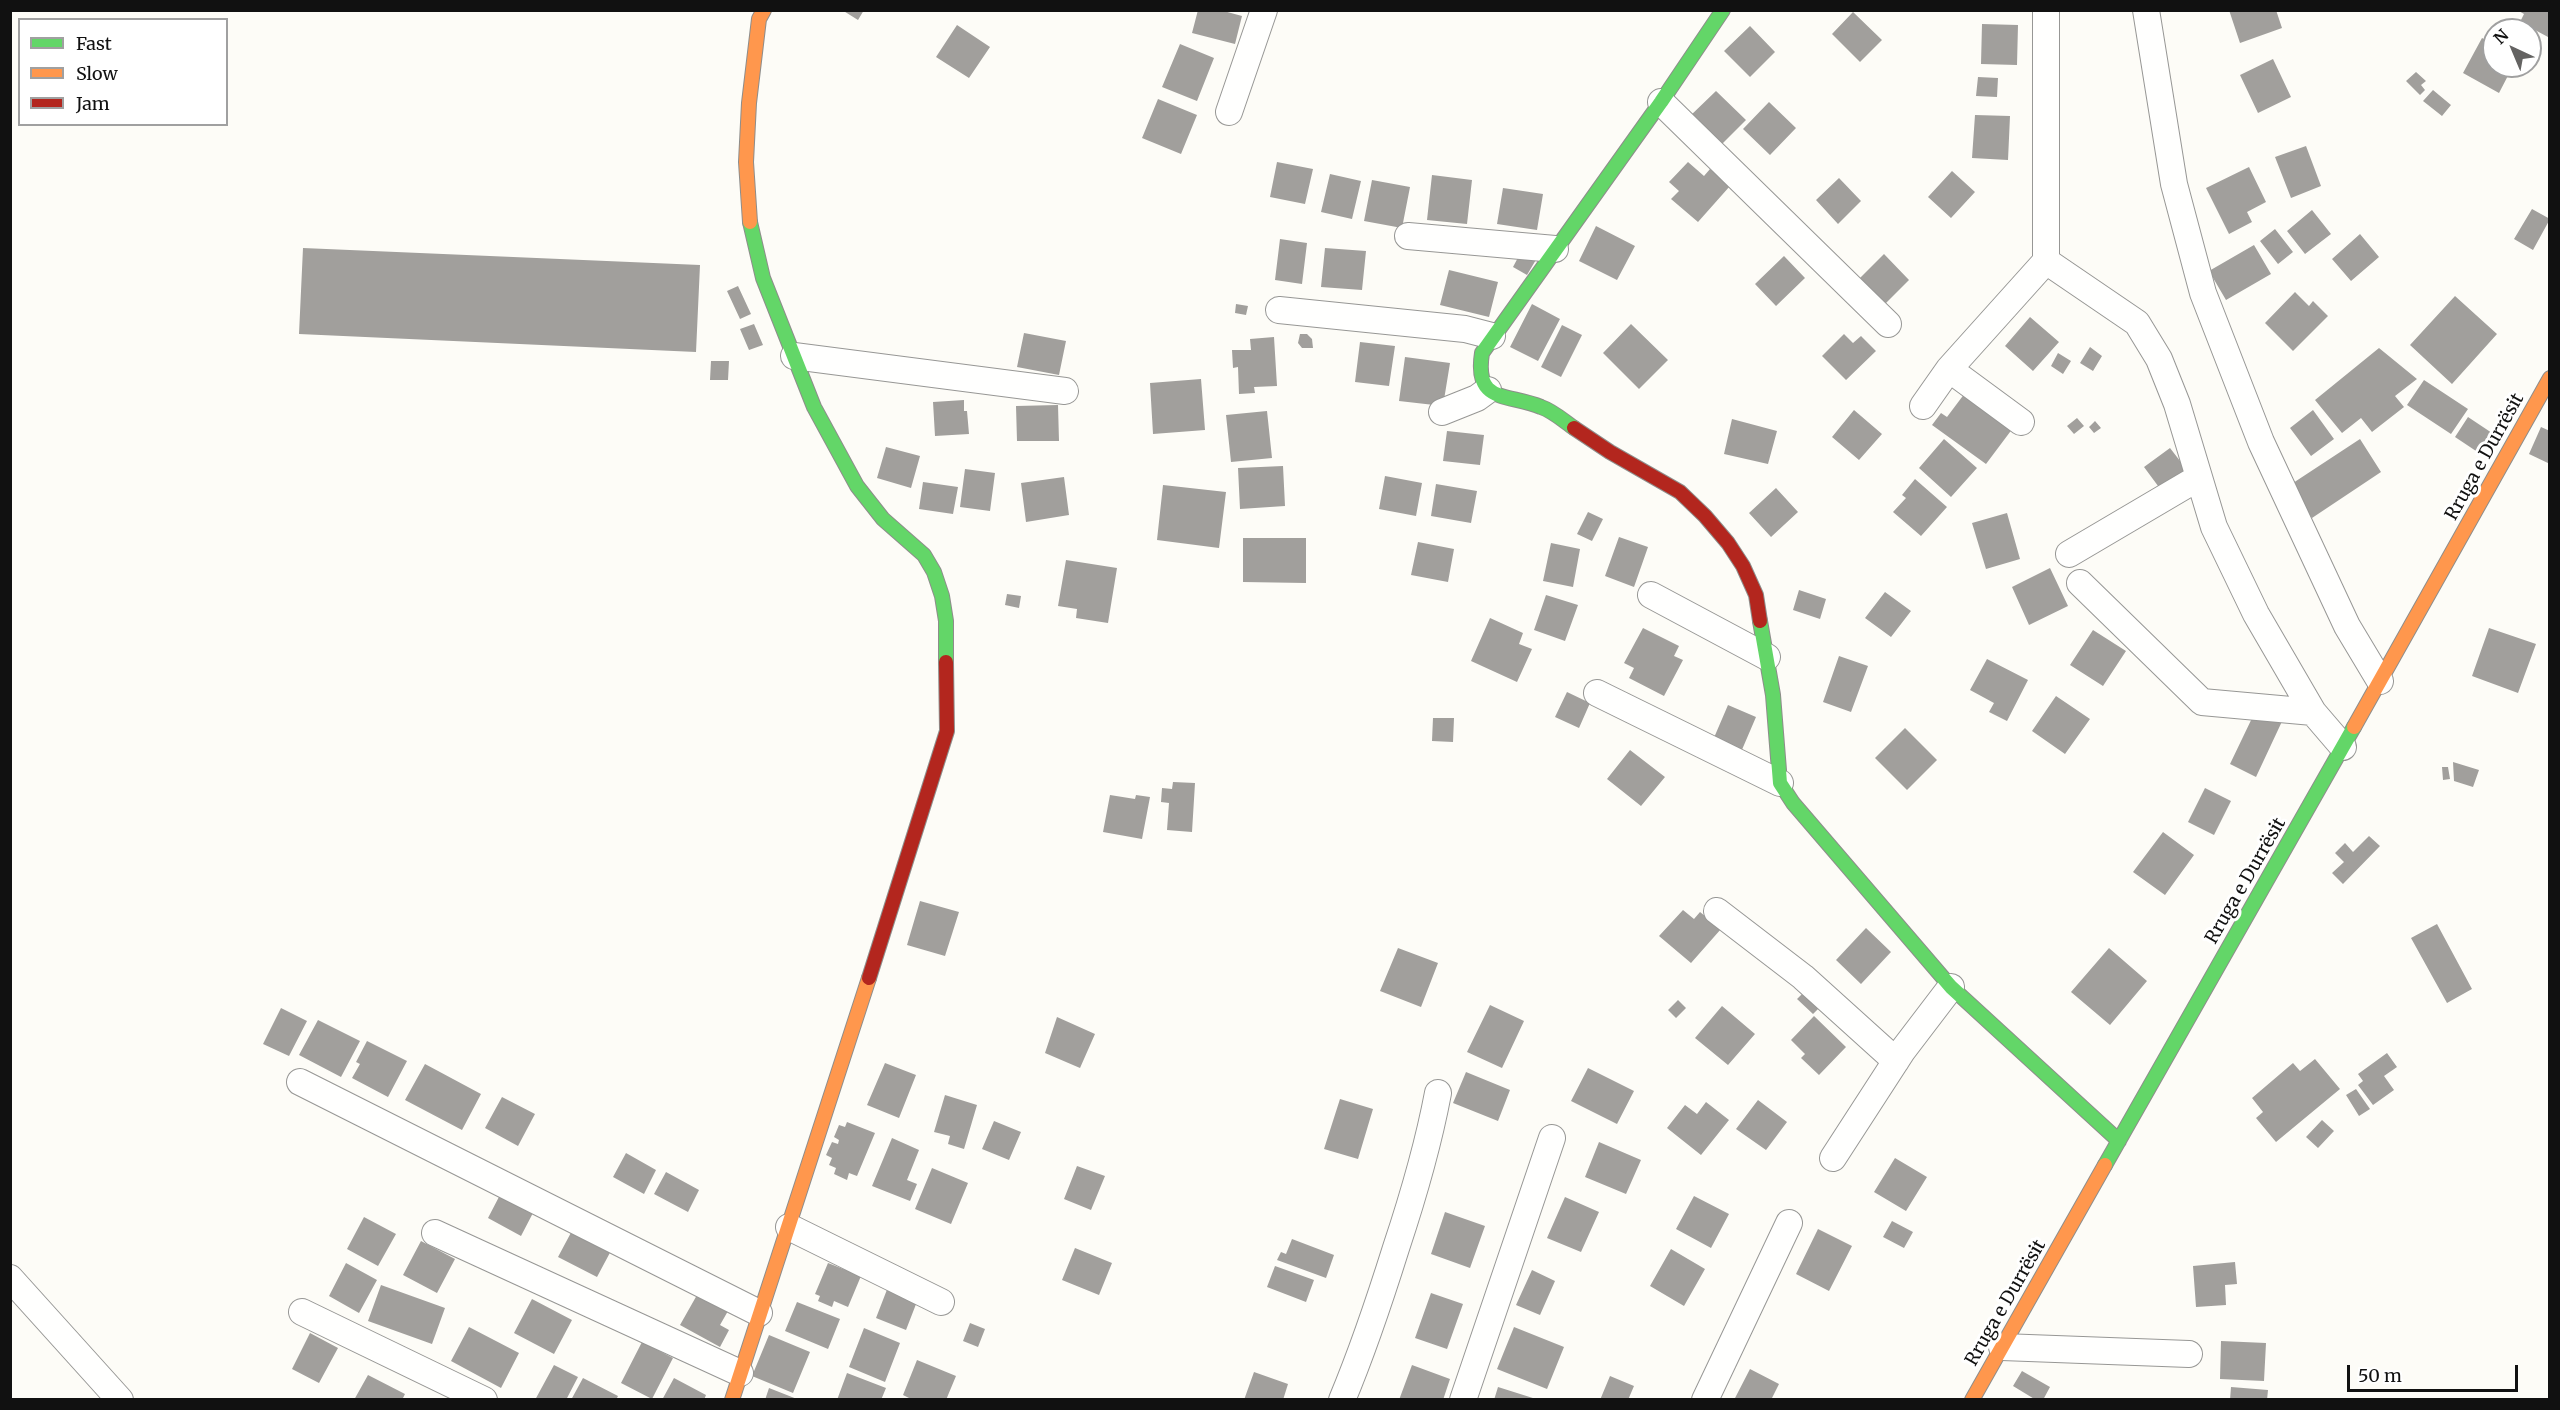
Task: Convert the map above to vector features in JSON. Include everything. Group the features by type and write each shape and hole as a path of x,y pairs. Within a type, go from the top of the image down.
{"street":[{"path":"1228,112 1264,10"},
{"path":"1723,10 1661,102 1492,336 1482,353 1479,371 1482,383 1488,390 1522,404 1542,407 1610,452 1680,492 1706,516 1743,566 1755,594 1773,695 1780,783 1793,803 1951,987 2119,1141"},
{"path":"1923,406 1949,369 2046,261 2046,10"},
{"path":"2146,10 2174,184 2203,293 2261,442 2347,626 2380,681"},
{"path":"732,1400 947,731 946,621 942,597 934,572 924,555 883,519 857,486 814,407 763,278 750,223 746,162 757,13"},
{"path":"1661,102 1888,324"},
{"path":"1408,236 1556,249"},
{"path":"2046,261 2137,323 2159,359 2174,395 2214,527 2256,614 2313,712 2343,747"},
{"path":"1279,310 1465,329 1492,336"},
{"path":"794,356 1065,391"},
{"path":"1949,369 2021,422"},
{"name":"Rruga e Durrësit","path":"1972,1400 2550,378"},
{"path":"1442,412 1477,398 1488,390"},
{"path":"2069,554 2198,478"},
{"path":"2080,583 2202,702 2313,712"},
{"path":"1651,595 1767,657"},
{"path":"1597,693 1780,783"},
{"path":"1717,911 1803,977 1896,1060"},
{"path":"1833,1158 1896,1060 1951,987"},
{"path":"300,1082 759,1313"},
{"path":"1342,1400 1360,1355 1405,1221 1429,1141 1438,1093"},
{"path":"1463,1400 1552,1138"},
{"path":"1705,1400 1789,1223"},
{"path":"789,1227 941,1302"},
{"path":"435,1233 740,1373"},
{"path":"10,1278 120,1400"},
{"path":"302,1312 484,1400"},
{"path":"2002,1347 2189,1354"}],"building":[{"path":"842,10 864,10 858,20"},
{"path":"1198,10 1220,10 1242,16 1235,44 1192,33"},
{"path":"2229,10 2276,10 2282,28 2240,43"},
{"path":"2517,10 2550,10 2548,37 2542,34 2542,18 2522,18 2524,14"},
{"path":"1853,12 1882,40 1860,62 1832,34"},
{"path":"1982,24 2018,25 2017,65 1981,64"},
{"path":"957,25 990,47 969,78 936,57"},
{"path":"1750,26 1775,52 1750,77 1724,51"},
{"path":"2482,38 2482,78 2507,78 2499,93 2463,73"},
{"path":"1180,44 1214,58 1197,101 1162,87"},
{"path":"2273,59 2291,97 2258,113 2240,75"},
{"path":"2416,72 2426,81 2421,85 2425,90 2420,95 2406,81"},
{"path":"1978,77 1998,78 1997,97 1976,96"},
{"path":"2433,90 2451,105 2442,116 2423,101"},
{"path":"1716,91 1746,120 1719,147 1689,117"},
{"path":"1158,99 1197,115 1181,154 1142,138"},
{"path":"1769,102 1796,128 1770,155 1743,129"},
{"path":"1975,115 2010,116 2008,160 1972,158"},
{"path":"2306,146 2321,186 2291,198 2275,157"},
{"path":"1277,162 1313,169 1305,204 1270,197"},
{"path":"1688,162 1704,176 1710,169 1730,186 1698,222 1671,199 1679,191 1669,182"},
{"path":"2249,167 2266,202 2247,212 2252,222 2229,234 2206,188"},
{"path":"1952,171 1975,192 1951,218 1928,197"},
{"path":"1330,174 1361,181 1352,219 1321,212"},
{"path":"1432,175 1472,180 1467,224 1427,220"},
{"path":"1839,178 1861,201 1838,224 1816,200"},
{"path":"1372,180 1410,187 1402,228 1364,221"},
{"path":"1503,188 1543,194 1537,230 1497,224"},
{"path":"2532,209 2550,219 2533,250 2514,239"},
{"path":"2312,210 2331,234 2305,254 2287,231"},
{"path":"1596,226 1635,246 1617,280 1579,261"},
{"path":"2275,229 2293,252 2278,264 2260,241"},
{"path":"2360,234 2379,257 2351,281 2332,259"},
{"path":"1280,239 1307,243 1302,284 1275,280"},
{"path":"2254,245 2271,274 2226,300 2209,271"},
{"path":"303,248 700,265 696,352 299,334"},
{"path":"1325,248 1366,251 1362,290 1321,287"},
{"path":"1522,250 1537,258 1527,275 1513,267"},
{"path":"1884,254 1909,280 1881,308 1856,282"},
{"path":"1784,256 1805,278 1776,306 1755,284"},
{"path":"1449,270 1498,282 1489,317 1440,305"},
{"path":"738,286 751,314 740,319 727,291"},
{"path":"2295,292 2309,306 2313,301 2328,316 2293,351 2265,323"},
{"path":"2455,296 2497,334 2452,384 2410,345"},
{"path":"1236,304 1248,306 1246,315 1235,313"},
{"path":"1532,304 1560,319 1538,361 1510,347"},
{"path":"2030,317 2059,342 2033,371 2005,346"},
{"path":"754,324 763,345 749,350 740,329"},
{"path":"1631,324 1668,360 1639,389 1603,353"},
{"path":"1562,325 1582,335 1561,377 1541,367"},
{"path":"1024,333 1066,341 1059,375 1017,367"},
{"path":"1300,334 1307,334 1312,339 1313,348 1302,348 1298,343"},
{"path":"1844,334 1853,343 1861,336 1876,351 1846,380 1822,356"},
{"path":"1274,337 1277,386 1254,387 1255,393 1239,394 1238,367 1233,368 1232,350 1251,350 1250,339"},
{"path":"1360,342 1395,346 1389,386 1355,382"},
{"path":"2090,347 2102,356 2093,371 2080,363"},
{"path":"2379,348 2417,379 2395,396 2404,407 2372,432 2361,418 2342,433 2315,400"},
{"path":"2058,353 2071,361 2063,374 2051,366"},
{"path":"1405,357 1450,363 1443,406 1399,401"},
{"path":"711,361 729,361 728,380 710,380"},
{"path":"1201,379 1205,430 1153,434 1150,383"},
{"path":"2424,380 2468,409 2451,434 2407,405"},
{"path":"1965,393 2013,428 1986,464 1932,425 1941,413 1947,417"},
{"path":"964,400 969,434 935,436 933,402"},
{"path":"1058,405 1059,441 1017,441 1016,406"},
{"path":"1854,410 1882,434 1859,460 1832,437"},
{"path":"2313,410 2334,439 2311,456 2290,428"},
{"path":"1267,411 1272,458 1231,462 1226,415"},
{"path":"2468,417 2492,433 2479,453 2455,437"},
{"path":"2077,418 2084,426 2074,434 2067,426"},
{"path":"1732,419 1777,431 1768,464 1724,454"},
{"path":"2095,421 2101,428 2094,433 2089,427"},
{"path":"2541,427 2550,431 2550,464 2529,454"},
{"path":"1447,431 1484,435 1480,465 1443,461"},
{"path":"1944,439 1977,468 1951,497 1919,468"},
{"path":"2360,439 2381,472 2312,518 2290,485"},
{"path":"886,447 920,456 911,488 877,478"},
{"path":"2170,448 2187,470 2161,490 2144,467"},
{"path":"1283,466 1285,506 1240,509 1238,468"},
{"path":"965,469 995,473 990,511 960,507"},
{"path":"1385,476 1422,483 1416,516 1379,509"},
{"path":"1064,477 1069,515 1026,522 1021,483"},
{"path":"1915,479 1947,507 1921,536 1893,512 1906,498 1902,495"},
{"path":"923,482 958,487 953,514 919,509"},
{"path":"1436,484 1477,491 1471,523 1431,516"},
{"path":"1163,485 1226,492 1219,548 1157,540"},
{"path":"1776,488 1798,512 1771,537 1749,513"},
{"path":"1588,512 1603,519 1592,541 1577,534"},
{"path":"2007,513 2020,559 1986,569 1972,523"},
{"path":"1619,537 1648,547 1634,587 1605,576"},
{"path":"1243,538 1306,538 1306,583 1243,582"},
{"path":"1418,542 1454,549 1448,582 1411,575"},
{"path":"1551,543 1580,549 1573,587 1543,581"},
{"path":"1066,560 1117,568 1108,623 1076,618 1077,609 1058,606"},
{"path":"2050,568 2068,606 2029,625 2012,587"},
{"path":"1799,590 1826,599 1820,619 1793,610"},
{"path":"1885,592 1911,611 1891,637 1865,618"},
{"path":"1007,594 1021,596 1019,608 1005,605"},
{"path":"1546,595 1578,605 1565,641 1534,630"},
{"path":"1490,618 1523,633 1519,644 1532,649 1517,682 1471,661"},
{"path":"1643,628 1679,646 1674,656 1683,660 1664,696 1629,678 1634,668 1624,663"},
{"path":"2489,628 2536,644 2518,693 2472,676"},
{"path":"2093,630 2126,651 2103,686 2070,665"},
{"path":"1839,656 1868,666 1851,712 1823,702"},
{"path":"1987,659 2028,680 2007,721 1989,712 1994,703 1970,690"},
{"path":"1567,692 1590,703 1579,728 1555,717"},
{"path":"2056,696 2090,719 2065,754 2032,731"},
{"path":"1728,705 1756,717 1741,752 1713,740"},
{"path":"2254,714 2285,715 2256,777 2230,764"},
{"path":"1433,718 1454,718 1453,742 1432,741"},
{"path":"1905,728 1937,760 1907,790 1875,758"},
{"path":"1630,750 1665,777 1641,806 1607,779"},
{"path":"2453,762 2479,770 2473,787 2454,781"},
{"path":"2442,767 2448,767 2450,779 2443,780"},
{"path":"1173,782 1195,783 1192,832 1167,830 1169,803 1161,802 1162,788 1172,789"},
{"path":"2205,788 2231,801 2214,835 2188,822"},
{"path":"1110,795 1135,799 1136,795 1150,797 1142,839 1103,832"},
{"path":"2163,832 2194,855 2165,895 2133,872"},
{"path":"2369,836 2380,846 2343,884 2332,873 2344,862 2335,853 2345,843 2353,852"},
{"path":"920,901 959,912 945,956 907,945"},
{"path":"1683,910 1694,919 1700,912 1721,929 1691,963 1659,936"},
{"path":"2437,924 2472,989 2447,1003 2411,938"},
{"path":"1866,928 1891,952 1861,984 1836,960"},
{"path":"1398,948 1438,963 1421,1007 1380,991"},
{"path":"2109,948 2147,981 2110,1025 2071,992"},
{"path":"1804,992 1819,1008 1813,1014 1797,999"},
{"path":"1678,1000 1686,1008 1676,1018 1668,1010"},
{"path":"1490,1005 1524,1021 1502,1068 1467,1052"},
{"path":"1722,1006 1755,1034 1728,1065 1695,1038"},
{"path":"281,1008 307,1021 289,1056 263,1044"},
{"path":"1814,1016 1846,1047 1819,1075 1801,1058 1805,1054 1791,1040"},
{"path":"1057,1017 1095,1034 1080,1068 1045,1053"},
{"path":"318,1020 360,1041 341,1077 299,1055"},
{"path":"367,1041 407,1061 388,1097 352,1078 360,1064 356,1062"},
{"path":"2387,1053 2397,1067 2384,1076 2394,1090 2373,1105 2358,1085 2363,1081 2358,1074"},
{"path":"2315,1059 2340,1089 2276,1142 2256,1118 2263,1112 2252,1098 2293,1063 2300,1071"},
{"path":"885,1063 916,1075 899,1118 867,1105"},
{"path":"425,1064 481,1094 462,1130 405,1100"},
{"path":"1588,1068 1634,1091 1617,1124 1571,1101"},
{"path":"1466,1072 1510,1090 1498,1121 1453,1103"},
{"path":"2356,1089 2370,1109 2359,1116 2346,1095"},
{"path":"945,1095 977,1105 964,1149 948,1144 950,1136 934,1132"},
{"path":"502,1097 535,1114 518,1146 485,1128"},
{"path":"1340,1099 1373,1109 1358,1159 1324,1149"},
{"path":"1758,1100 1787,1122 1766,1150 1736,1129"},
{"path":"1706,1102 1729,1120 1701,1155 1667,1128 1685,1105 1697,1114"},
{"path":"2322,1120 2334,1131 2318,1148 2306,1137"},
{"path":"994,1121 1021,1132 1009,1160 982,1149"},
{"path":"847,1122 875,1133 857,1176 849,1173 847,1180 834,1174 836,1168 829,1165 832,1158 826,1155 832,1142 838,1144 839,1140 834,1137 839,1125 845,1127"},
{"path":"892,1138 919,1150 907,1180 917,1184 910,1201 872,1186"},
{"path":"1599,1142 1641,1160 1626,1194 1585,1177"},
{"path":"626,1153 656,1170 644,1194 613,1177"},
{"path":"1895,1158 1927,1177 1906,1211 1874,1192"},
{"path":"1077,1166 1105,1176 1091,1210 1064,1199"},
{"path":"932,1168 968,1183 951,1224 915,1209"},
{"path":"666,1172 699,1190 688,1212 654,1194"},
{"path":"501,1193 534,1211 521,1236 488,1218"},
{"path":"1694,1196 1729,1214 1711,1248 1676,1229"},
{"path":"1565,1197 1599,1212 1581,1252 1547,1238"},
{"path":"1445,1212 1485,1226 1470,1268 1431,1254"},
{"path":"364,1217 396,1234 378,1266 347,1249"},
{"path":"1892,1221 1913,1232 1904,1248 1883,1237"},
{"path":"574,1227 613,1247 597,1277 558,1257"},
{"path":"1818,1229 1852,1246 1829,1291 1796,1274"},
{"path":"1292,1239 1334,1255 1326,1278 1277,1260 1281,1252 1286,1254"},
{"path":"421,1241 455,1259 437,1293 403,1275"},
{"path":"1075,1248 1112,1263 1099,1295 1062,1280"},
{"path":"1671,1249 1705,1269 1684,1306 1650,1286"},
{"path":"2235,1262 2237,1284 2225,1285 2226,1305 2196,1307 2193,1266"},
{"path":"346,1263 377,1280 359,1313 329,1296"},
{"path":"828,1263 861,1276 848,1307 834,1301 832,1307 818,1301 820,1296 815,1294"},
{"path":"1275,1266 1314,1280 1306,1302 1267,1287"},
{"path":"1532,1270 1555,1281 1540,1315 1516,1305"},
{"path":"381,1285 445,1308 432,1344 368,1321"},
{"path":"888,1287 918,1299 906,1330 876,1318"},
{"path":"1431,1293 1463,1304 1447,1349 1415,1338"},
{"path":"697,1295 728,1311 720,1325 729,1330 720,1347 680,1325"},
{"path":"532,1299 572,1320 554,1354 514,1333"},
{"path":"797,1302 840,1319 828,1349 785,1331"},
{"path":"970,1323 985,1329 978,1347 963,1341"},
{"path":"469,1327 519,1353 501,1388 451,1361"},
{"path":"1514,1327 1564,1347 1547,1389 1497,1369"},
{"path":"864,1328 900,1343 885,1382 849,1367"},
{"path":"310,1333 338,1348 319,1383 292,1369"},
{"path":"769,1335 810,1352 793,1393 752,1376"},
{"path":"2221,1341 2266,1343 2264,1381 2220,1379"},
{"path":"642,1342 673,1358 652,1399 621,1383"},
{"path":"917,1360 956,1376 946,1400 913,1400 903,1395"},
{"path":"554,1365 578,1377 566,1400 535,1400"},
{"path":"1412,1365 1450,1379 1443,1400 1399,1400"},
{"path":"1750,1369 1779,1384 1771,1400 1734,1400"},
{"path":"2022,1371 2050,1387 2043,1400 2036,1400 2013,1386"},
{"path":"1254,1372 1288,1384 1283,1400 1244,1400"},
{"path":"847,1373 886,1388 881,1400 837,1400"},
{"path":"368,1375 405,1394 402,1400 354,1400"},
{"path":"1610,1376 1634,1386 1628,1400 1600,1400"},
{"path":"583,1378 618,1396 616,1400 571,1400"},
{"path":"674,1378 706,1395 704,1400 662,1400"},
{"path":"1498,1387 1536,1399 1536,1400 1494,1400"},
{"path":"2231,1387 2268,1390 2267,1400 2230,1400"},
{"path":"769,1388 797,1399 797,1400 765,1400"}],"traffic: fast":[{"path":"1574,428 1545,409 1496,394 1488,389 1483,381 1482,353 1661,102 1723,10"},
{"path":"750,222 763,278 814,407 857,486 883,519 924,555 934,572 942,596 946,621 946,662"},
{"path":"1760,621 1773,695 1780,783 1793,803 1951,987 2119,1141"},
{"path":"2105,1165 2354,727"}],"traffic: slow":[{"path":"750,222 746,162 749,103 759,19 764,10"},
{"path":"2354,727 2550,378"},
{"path":"732,1400 869,978"},
{"path":"1972,1400 2105,1165"}],"traffic: jam":[{"path":"1574,428 1610,452 1680,492 1705,516 1728,543 1743,566 1756,595 1760,621"},
{"path":"869,978 947,731 946,662"}]}
